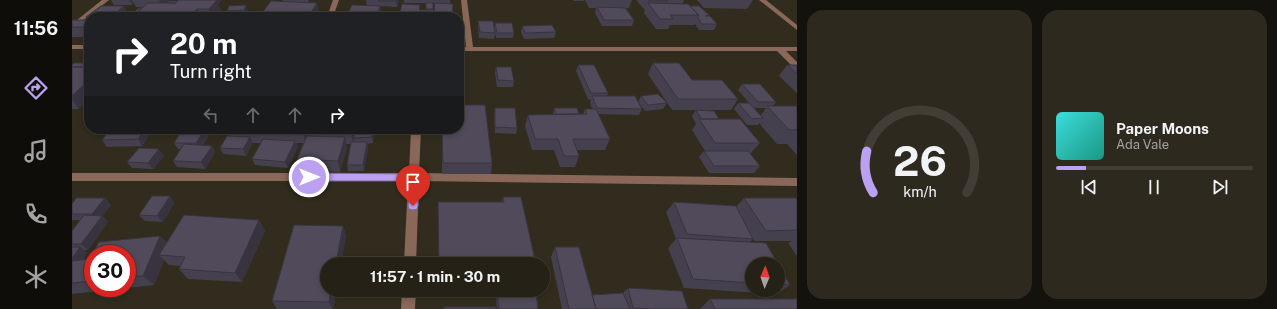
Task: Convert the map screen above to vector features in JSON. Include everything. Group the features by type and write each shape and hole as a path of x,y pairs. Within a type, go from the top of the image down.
{"street":[{"path":"91,12 106,0"},
{"path":"332,12 336,0"},
{"path":"464,0 470,48"},
{"path":"762,0 797,28"},
{"path":"72,27 84,17"},
{"path":"72,47 84,47"},
{"path":"778,48 797,66"},
{"path":"464,49 797,49"},
{"path":"410,257 416,134"},
{"path":"72,177 414,177 797,182"},
{"path":"408,309 409,297"}],"building":[{"path":"179,0 217,0 209,9 197,9 194,12 137,12 148,3 176,3"},
{"path":"379,0 397,0 378,1"},
{"path":"648,0 667,0 668,1 649,1"},
{"path":"169,1 178,1 176,3 167,3"},
{"path":"271,1 317,3 311,12 263,12"},
{"path":"426,3 433,3 433,9 426,9"},
{"path":"435,3 453,4 452,12 434,12"},
{"path":"648,3 688,4 699,15 670,15 673,19 660,19"},
{"path":"402,4 420,5 419,10 427,10 427,12 400,12"},
{"path":"246,5 244,10 227,11 229,6"},
{"path":"352,5 380,6 378,12 348,12"},
{"path":"101,6 124,6 117,12 93,12"},
{"path":"690,6 699,6 709,15 705,16 710,16 717,24 702,24 698,18 699,16"},
{"path":"597,7 625,8 634,20 604,20"},
{"path":"139,8 142,8 137,12 134,12"},
{"path":"72,20 84,20 84,27 72,27"},
{"path":"478,21 493,21 495,33 480,32"},
{"path":"495,23 512,23 514,33 497,33"},
{"path":"552,25 556,32 525,33 522,26"},
{"path":"74,63 84,63 84,67 72,67"},
{"path":"653,63 679,63 692,80 722,80 738,99 678,99"},
{"path":"578,65 594,65 608,93 591,93"},
{"path":"787,65 797,65 797,74"},
{"path":"72,67 84,67 84,85 72,96"},
{"path":"496,67 511,67 514,81 498,80"},
{"path":"742,84 760,84 776,102 758,102"},
{"path":"658,94 667,103 648,105 641,96"},
{"path":"592,96 635,96 642,109 597,108"},
{"path":"738,103 749,103 763,118 752,119"},
{"path":"464,105 485,105 492,163 443,163 442,134 464,134"},
{"path":"767,106 797,106 797,130 789,130"},
{"path":"495,108 515,108 517,128 495,127"},
{"path":"554,108 577,108 579,114 556,114"},
{"path":"585,109 596,109 610,139 573,139 579,156 564,156 558,139 535,139 528,115 587,114"},
{"path":"696,110 714,111 719,119 701,119"},
{"path":"699,119 740,119 760,143 715,143"},
{"path":"107,134 142,134 138,139 102,140"},
{"path":"180,134 202,134 196,143 174,143"},
{"path":"354,134 372,134 372,137 354,138"},
{"path":"227,136 250,137 243,149 220,148"},
{"path":"307,136 345,137 338,161 297,159"},
{"path":"263,139 295,141 285,162 252,159"},
{"path":"351,142 367,142 363,165 347,165"},
{"path":"184,144 212,146 201,162 173,161"},
{"path":"139,148 159,149 148,163 127,162"},
{"path":"704,151 748,151 760,166 714,166"},
{"path":"152,196 170,196 157,216 139,215"},
{"path":"503,197 521,197 534,257 439,257 438,202 504,202"},
{"path":"76,198 105,198 92,214 72,214 72,204"},
{"path":"744,198 797,198 797,230 766,231"},
{"path":"674,202 736,206 753,239 687,234"},
{"path":"84,215 102,216 81,244 72,244 72,231"},
{"path":"184,215 259,220 235,273 179,269 185,257 159,255"},
{"path":"294,225 343,226 337,257 320,257 320,297 330,297 329,302 272,301"},
{"path":"160,236 143,276 136,276 136,245 97,245 99,242"},
{"path":"677,238 766,243 774,257 745,257 745,283 693,279"},
{"path":"72,247 80,247 72,259"},
{"path":"555,247 579,247 596,309 569,309"},
{"path":"84,260 84,282 72,283 72,261"},
{"path":"785,276 790,285 785,285"},
{"path":"628,288 682,291 688,309 633,308"},
{"path":"623,293 630,309 596,309 592,295"},
{"path":"498,297 537,297 538,309 499,309"},
{"path":"710,299 797,299 797,309 715,309"},
{"path":"444,307 496,307 496,309 444,309"}],"route":[{"path":"309,177 414,177 413,206"}]}
